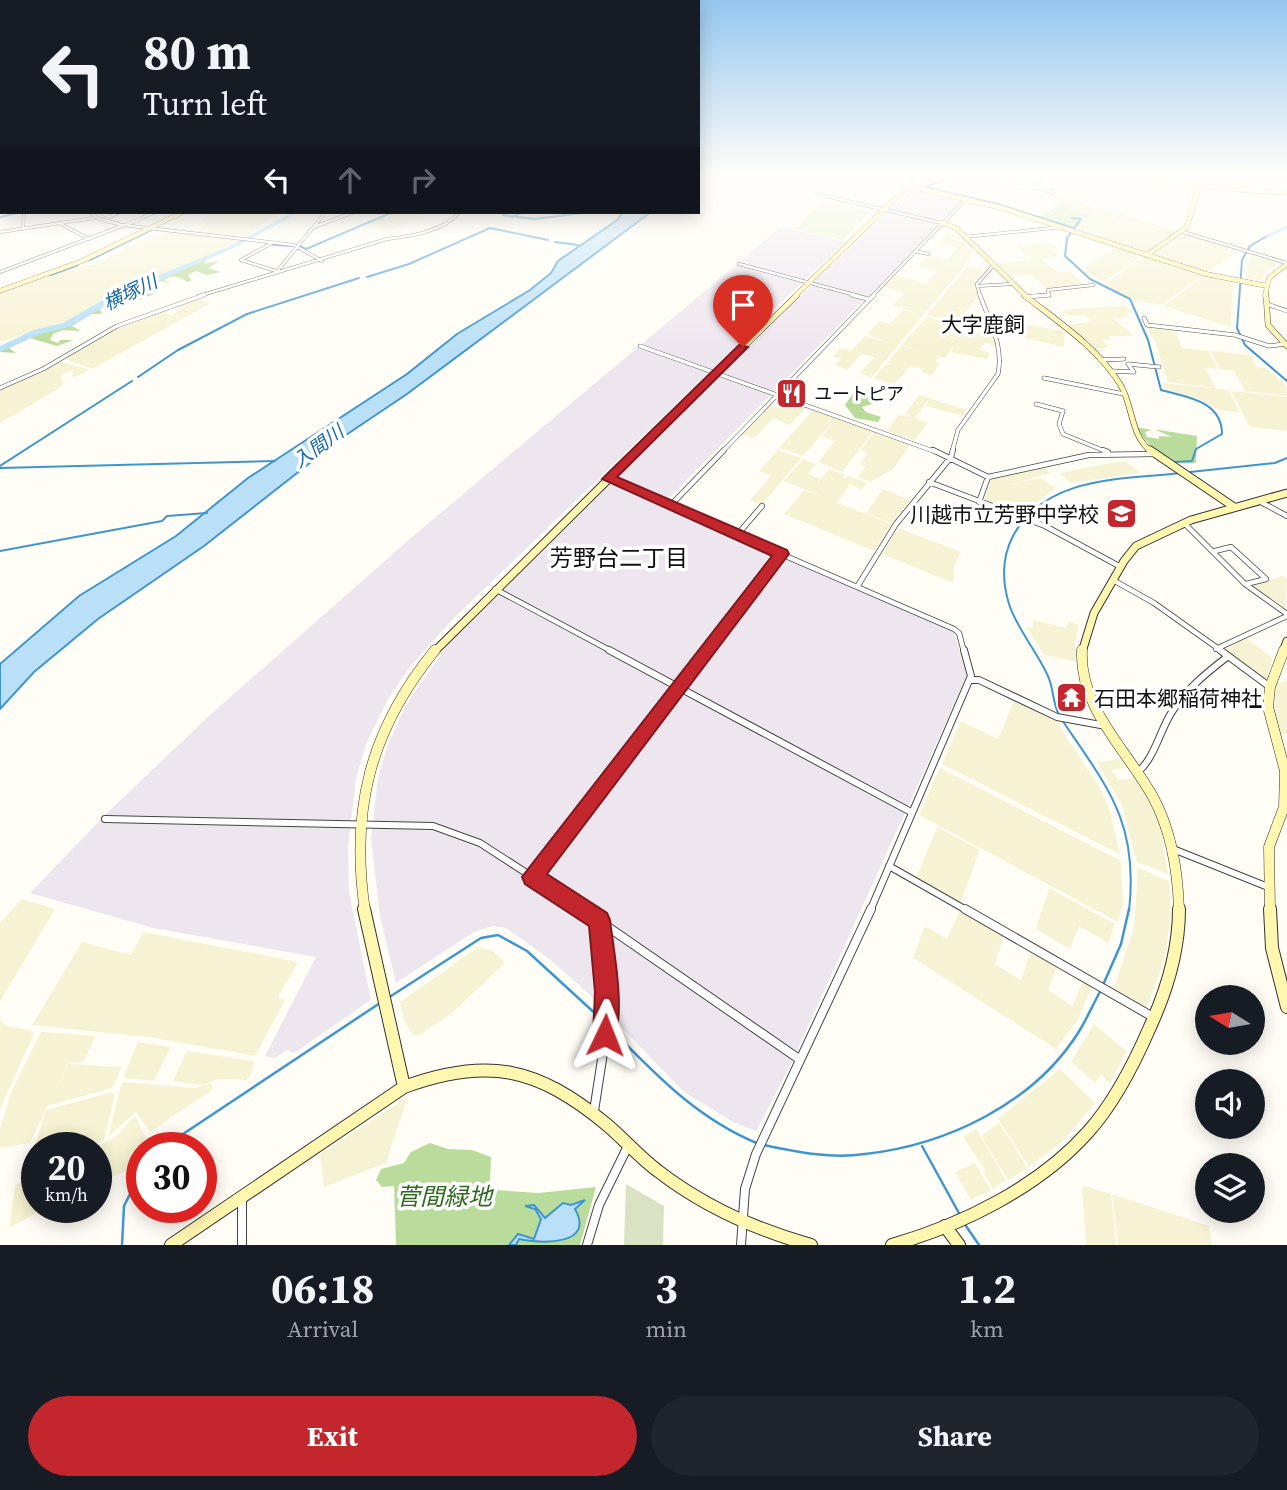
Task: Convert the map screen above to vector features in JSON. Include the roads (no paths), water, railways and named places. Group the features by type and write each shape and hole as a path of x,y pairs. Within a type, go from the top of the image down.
{"street":[{"path":"80,234 89,239"},
{"path":"0,271 102,234"},
{"path":"0,291 82,261 137,234"},
{"path":"207,234 298,246 322,261"},
{"path":"277,272 308,234"},
{"path":"0,387 44,369 117,326 218,289 322,261 387,239 421,234"},
{"path":"404,1087 385,1009 363,893 358,850 368,775 397,701 434,650 858,234"},
{"path":"670,506 931,234"},
{"path":"961,234 992,267 1025,297 1071,331 1111,372 1124,394 1138,435 1154,454 1234,507"},
{"path":"964,237 992,234"},
{"path":"1084,234 1202,273 1267,286"},
{"path":"1147,255 1179,234"},
{"path":"1189,234 1287,263"},
{"path":"273,243 241,260 277,272"},
{"path":"915,251 928,254"},
{"path":"1286,345 1268,331 1267,286 1273,273 1287,263"},
{"path":"739,264 868,299"},
{"path":"857,587 896,524 955,449 958,430 1001,366 995,335 977,286 978,281 992,267"},
{"path":"977,286 1011,284"},
{"path":"1025,297 1049,295 1048,290 1093,285"},
{"path":"1267,304 1287,311"},
{"path":"1144,318 1147,325 1243,336 1269,346 1286,345"},
{"path":"640,346 919,443 988,478 1077,457 1111,453"},
{"path":"1100,360 1124,359"},
{"path":"1111,372 1134,372 1128,364 1159,367"},
{"path":"1044,378 1124,394"},
{"path":"1036,404 1063,411 1059,424 1063,434 1111,453 1132,456 1154,454"},
{"path":"979,502 988,478"},
{"path":"608,479 959,633 971,680 911,812 857,942 799,1059 750,1171 741,1217 741,1245"},
{"path":"929,482 1045,526 1119,566"},
{"path":"891,1245 945,1226 1032,1179 1087,1132 1130,1067 1153,1017 1177,943 1178,903 1172,849 1162,812 1106,726 1089,692 1081,647 1085,627 1119,566 1143,541 1234,507 1287,493"},
{"path":"1256,500 1287,516"},
{"path":"737,535 762,506"},
{"path":"1185,524 1245,584 1287,615 1216,649"},
{"path":"1214,551 1231,547 1266,579 1245,584"},
{"path":"533,877 782,554"},
{"path":"1113,580 1175,615 1216,649 1270,687"},
{"path":"495,589 911,812"},
{"path":"1287,641 1270,687 1271,727 1286,773 1284,807 1269,847 1268,887 1273,958 1287,1007"},
{"path":"1138,772 1146,765 1172,706 1192,683 1227,657"},
{"path":"971,680 979,680 1054,716 1088,726 1106,726"},
{"path":"105,820 433,826 449,829 473,839 599,920 799,1059"},
{"path":"1172,849 1268,887"},
{"path":"889,866 1153,1017"},
{"path":"593,1115 601,1088 605,1035 606,992 599,920"},
{"path":"171,1245 404,1087 453,1070 482,1067 502,1070 549,1085 593,1115 666,1178 772,1233 811,1245"},
{"path":"587,1245 598,1205 628,1146"},
{"path":"242,1196 242,1245"},
{"path":"945,1226 959,1245"}],"water":[{"name":"入間川","path":"597,234 621,234 407,394 343,437 204,546 98,619 34,672 0,709 0,664 79,596 176,536 248,478 407,374 457,334 530,290 551,273 558,261"},
{"path":"585,1200 575,1209 579,1221 578,1230 573,1236 553,1241 519,1239 516,1245 509,1245 518,1234 534,1239 541,1219 535,1209 525,1206 534,1205 545,1218 563,1203 571,1205"}],"waterway":[{"path":"90,260 143,234"},
{"name":"横塚川","path":"0,349 37,332 66,325 120,294 230,248 256,234"},
{"path":"298,245 306,249 341,234"},
{"path":"367,277 409,264 476,234"},
{"path":"519,234 548,240"},
{"path":"1070,234 1065,256 1090,279 1130,299 1148,340 1161,390 1192,398 1210,407 1216,414 1222,434 1196,449 1192,461 1174,462"},
{"path":"1267,236 1271,234"},
{"path":"1267,236 1250,246 1242,260 1237,328 1245,345 1287,381"},
{"path":"555,242 578,245"},
{"path":"273,245 292,246"},
{"path":"51,275 78,265"},
{"path":"138,377 178,350 247,314 359,278"},
{"path":"0,466 132,381"},
{"path":"1190,472 1275,463 1287,458"},
{"path":"0,468 275,461"},
{"path":"1059,715 1043,665 1009,604 1004,578 1005,561 1013,536 1027,516 1045,501 1065,491 1111,480 1181,473"},
{"path":"0,551 162,521 167,516 207,513"},
{"path":"1062,720 1106,787 1124,830 1131,880 1129,911"},
{"path":"1103,985 1121,944 1129,909"},
{"path":"391,996 481,938 498,935 527,951 599,1017"},
{"path":"764,1145 814,1154 852,1155 896,1149 926,1141 985,1117 1037,1081 1059,1058 1078,1033 1101,990"},
{"path":"186,1132 380,1003"},
{"path":"608,1026 696,1108 716,1122 759,1144"},
{"path":"922,1146 960,1215"},
{"path":"122,1245 126,1202"},
{"path":"964,1223 979,1245"}],"place":[{"name":"ユートピア","path":"791,393"},
{"name":"川越市立芳野中学校","path":"1122,514"},
{"name":"石田本郷稲荷神社","path":"1071,698"}],"district":[{"name":"大字鹿飼","path":"983,324"},
{"name":"芳野台二丁目","path":"619,558"}],"park label":[{"name":"菅間緑地","path":"444,1196"}]}
